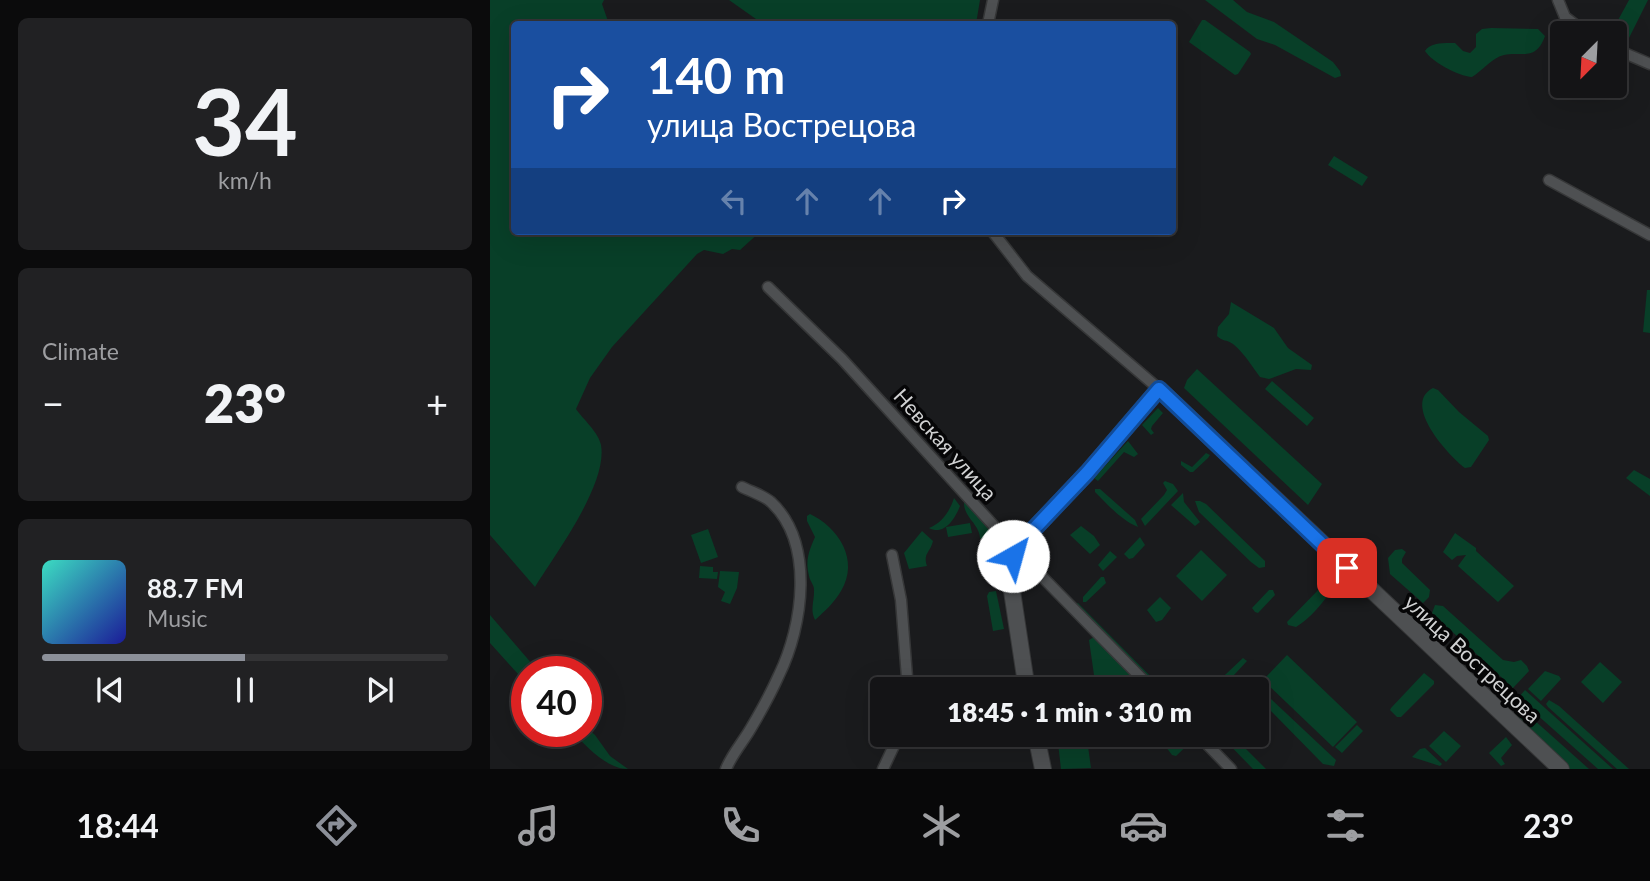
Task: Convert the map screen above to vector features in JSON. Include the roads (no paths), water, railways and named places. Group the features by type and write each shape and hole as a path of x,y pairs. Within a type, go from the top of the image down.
{"street":[{"path":"989,21 993,0"},
{"path":"1558,0 1565,17 1570,21"},
{"path":"1628,55 1650,64"},
{"path":"1549,180 1650,235"},
{"name":"улица Вострецова","path":"995,235 1013,260 1045,293 1159,389 1561,769"},
{"name":"Невская улица","path":"768,287 849,366 1015,549 1140,677"},
{"path":"1025,677 1010,578 1015,549 1087,473 1159,389"},
{"path":"726,769 751,729 784,663 796,624 800,582 799,550 787,523 771,502 743,487"},
{"path":"892,555 901,600 907,677"},
{"path":"883,769 893,747"},
{"path":"1038,747 1042,769"},
{"path":"1210,747 1231,769"}]}
